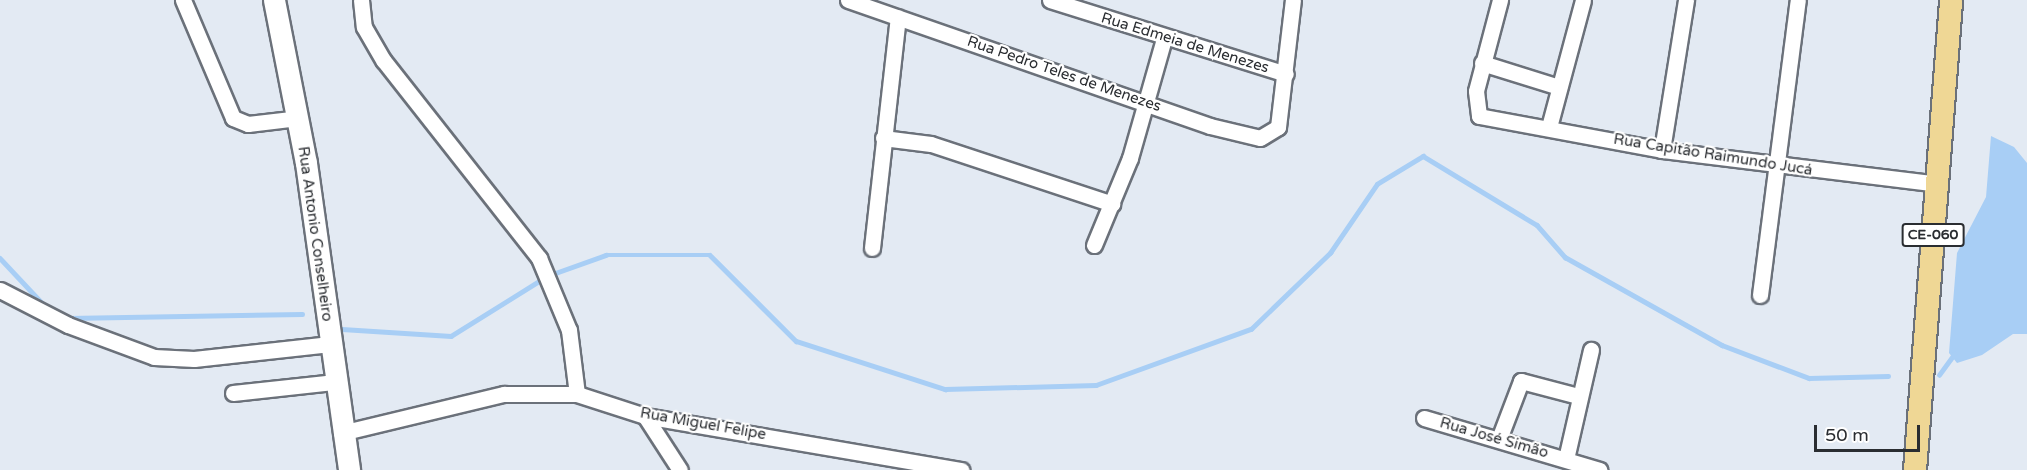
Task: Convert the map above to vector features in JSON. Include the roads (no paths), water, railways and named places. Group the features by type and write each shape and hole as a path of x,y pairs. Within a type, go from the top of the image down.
{"main road":[{"name":"CE-060","path":"1915,470 1951,0"}],"street":[{"path":"183,0 233,118 248,124 298,118"},
{"name":"Rua Antonio Conselheiro","path":"274,0 298,118 341,434 349,470"},
{"path":"361,0 364,27 384,61 539,258 569,330 577,394"},
{"name":"Rua Pedro Teles de Menezes","path":"848,0 1256,138 1269,136 1278,127 1286,74"},
{"name":"Rua Edmeia de Menezes","path":"1050,0 1164,39 1286,74"},
{"path":"1286,74 1293,0"},
{"path":"1500,0 1482,63 1559,87"},
{"path":"1549,128 1583,0"},
{"path":"1662,150 1686,0"},
{"path":"1760,295 1798,0"},
{"path":"872,248 898,17"},
{"path":"1094,245 1112,204 1147,102 1164,39"},
{"name":"Rua Capitão Raimundo Jucá","path":"1482,63 1476,105 1479,116 1488,120 1549,128 1662,150 1938,184"},
{"path":"883,138 931,144 1112,204"},
{"path":"0,290 68,325 154,357 194,359 330,344"},
{"path":"1566,459 1578,396 1591,350"},
{"path":"1499,439 1521,381 1578,396"},
{"path":"233,393 335,382"},
{"name":"Rua Miguel Felipe","path":"341,434 504,394 577,394 645,416 961,470"},
{"path":"645,416 680,470"},
{"name":"Rua José Simão","path":"1424,418 1599,470"}],"water":[{"path":"1991,136 2014,147 2027,163 2027,334 2013,334 1982,355 1957,363 1949,353 1957,253 1986,197"}],"waterway":[{"path":"342,329 451,336 547,276 606,255 710,255 796,341 945,389 1096,385 1251,329 1330,253 1377,184 1423,156 1537,225 1565,257 1722,345 1809,378 1888,376"},
{"path":"0,258 44,305"},
{"path":"68,318 302,314"},
{"path":"1939,375 1954,354"}]}
